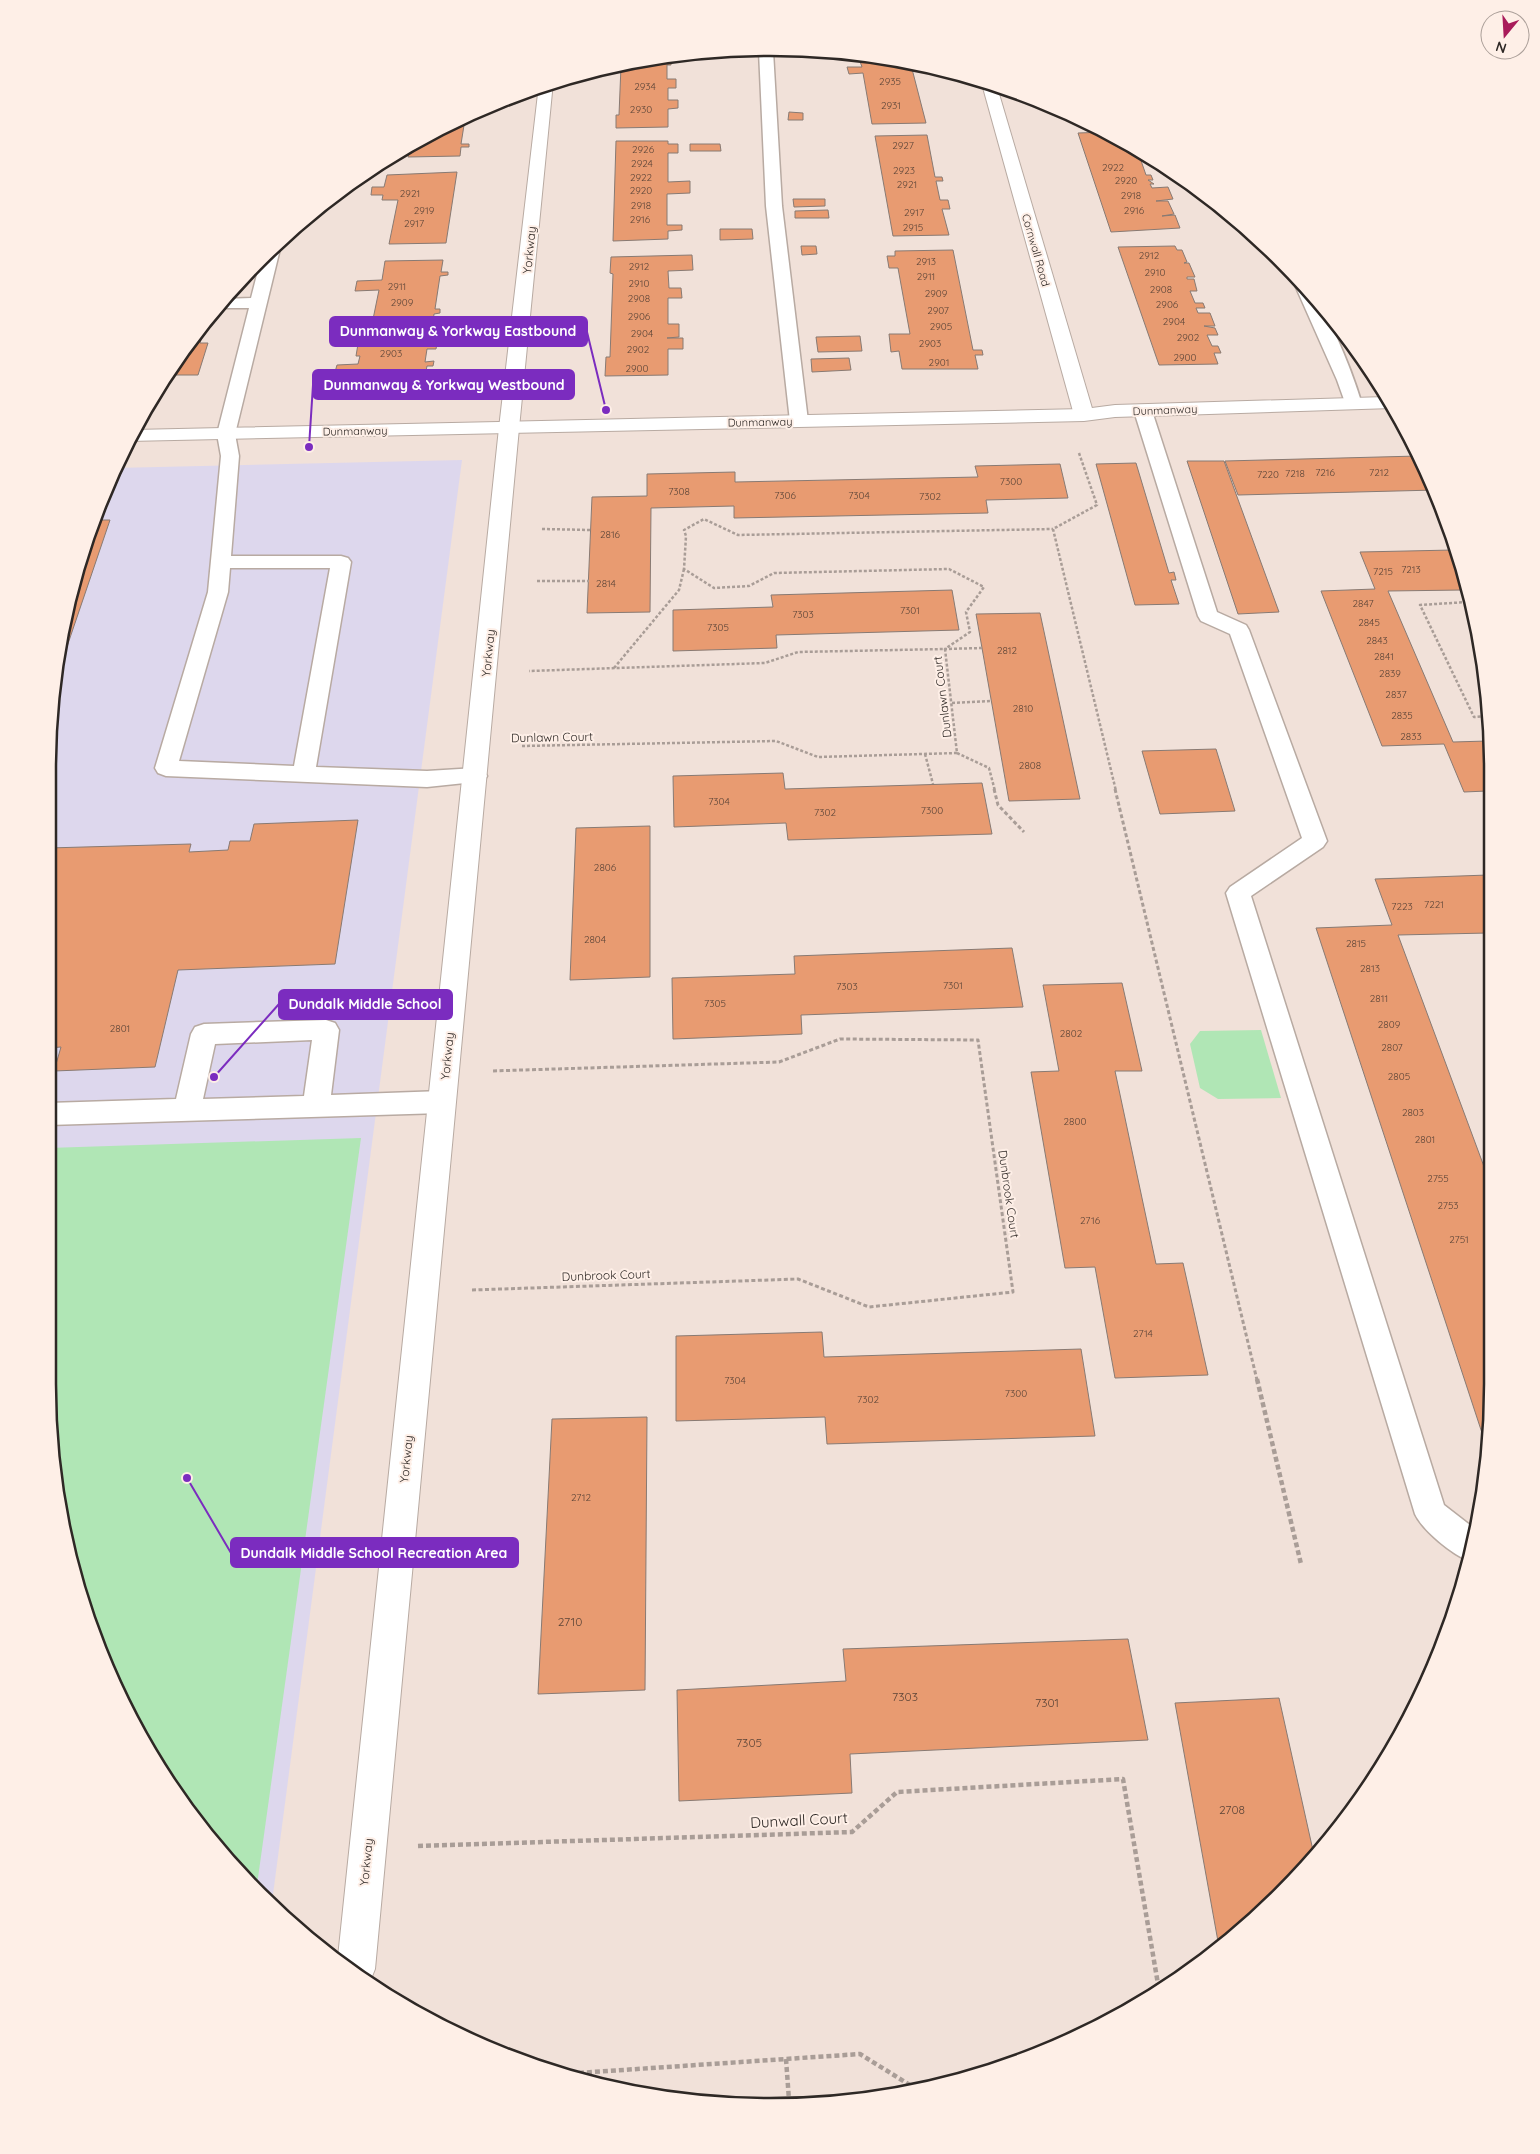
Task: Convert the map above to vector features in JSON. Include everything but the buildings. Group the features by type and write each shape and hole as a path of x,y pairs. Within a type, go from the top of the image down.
{"street":[{"name":"Cornwall Road","path":"991,92 1084,415"},
{"name":"Yorkway","path":"356,1965 476,776 509,428 546,93"},
{"name":"Dunmanway","path":"140,436 1084,415 1143,411 1382,403"}],"lane":[{"path":"766,56 774,206 799,421"},
{"path":"269,261 226,434 230,456 218,592 166,768 426,779 476,776"},
{"path":"229,304 260,303"},
{"path":"1312,305 1346,380 1353,404"},
{"path":"1143,411 1208,616 1239,630 1315,841 1238,893 1431,1514 1466,1542"},
{"path":"221,562 341,562 304,773"},
{"path":"187,1110 204,1034 326,1030 316,1105"},
{"path":"56,1114 442,1102"}],"path":[{"path":"614,668 679,590 684,569 686,536 684,530 704,519 738,535 1053,529 1097,506 1077,445"},
{"path":"1053,529 1301,1564"},
{"path":"541,530 591,530"},
{"path":"684,569 714,588 749,586 774,573 950,569 984,587 966,612 970,632 945,649"},
{"path":"537,581 588,581"},
{"path":"1463,602 1420,605 1474,717 1481,716"},
{"path":"945,649 982,648"},
{"name":"Dunlawn Court","path":"478,747 776,741 818,757 957,753 945,649 798,652 766,663 486,672"},
{"path":"952,703 992,701"},
{"path":"957,753 989,768 998,805 1024,832"},
{"path":"926,754 932,784"},
{"name":"Dunbrook Court","path":"423,1291 798,1280 869,1307 1013,1292 978,1040 840,1039 779,1062 445,1073"},
{"name":"Dunwall Court","path":"368,1848 852,1832 896,1792 1123,1779 1158,1983"},
{"path":"584,2073 860,2054 908,2084"},
{"path":"786,2059 789,2097"}],"shaded area":[{"path":"462,460 273,1896 233,1855 204,1819 152,1741 130,1700 94,1613 70,1523 62,1477 56,1384 56,770 58,723 62,677 81,585 94,541 124,468"}],"green space":[{"path":"1261,1030 1281,1098 1218,1099 1200,1088 1190,1044 1200,1031"},
{"path":"361,1138 258,1881 233,1855 204,1819 152,1741 130,1700 111,1657 94,1613 81,1569 62,1477 58,1431 56,1384 56,1148"}],"place":[{"name":"Dunmanway & Yorkway Eastbound","path":"606,410"},
{"name":"Dunmanway & Yorkway Westbound","path":"309,447"},
{"name":"Dundalk Middle School","path":"214,1077"},
{"name":"Dundalk Middle School Recreation Area","path":"187,1478"}]}
